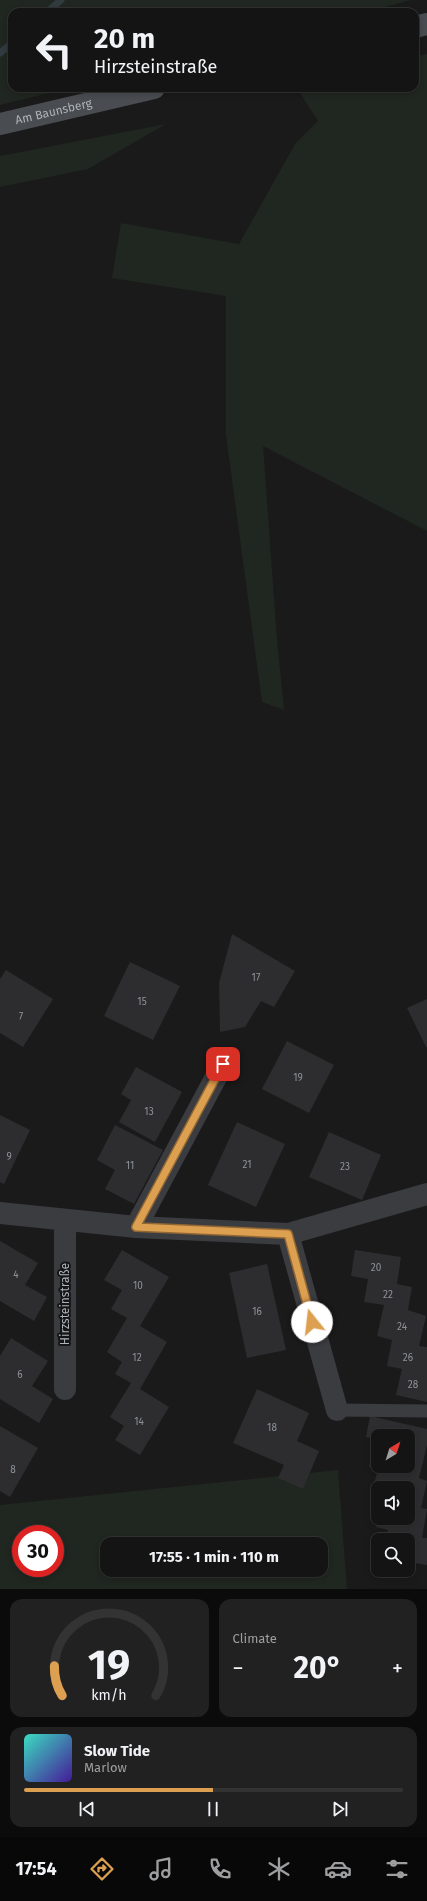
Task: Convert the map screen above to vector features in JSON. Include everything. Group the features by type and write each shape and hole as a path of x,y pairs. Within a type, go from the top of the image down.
{"main road":[{"name":"Am Baunsberg","path":"0,124 137,92"}],"street":[{"path":"136,1227 223,1064"},
{"path":"0,1213 136,1227 288,1234 427,1194"},
{"name":"Hirzsteinstraße","path":"65,1220 65,1389"},
{"path":"288,1234 337,1410"}],"lane":[{"path":"337,1410 427,1411"}],"shaded area":[{"path":"0,0 411,0 381,8 8,8 8,92 54,92 0,105"},
{"path":"427,54 427,531 263,446 277,639 284,710 262,702 226,435 226,296 112,278 121,223 239,244 295,144 318,121 300,93 419,92 419,56"},
{"path":"166,124 88,169 0,187 0,156"},
{"path":"338,1470 347,1589 0,1589 0,1505"}],"building":[{"path":"232,934 295,971 274,1007 261,1001 245,1027 220,1032 219,983"},
{"path":"130,962 180,986 153,1040 104,1016"},
{"path":"6,970 53,999 23,1047 0,1033 0,979"},
{"path":"427,999 427,1047 426,1047 407,1008"},
{"path":"287,1041 334,1065 309,1113 262,1089"},
{"path":"136,1067 182,1092 155,1142 119,1122 131,1100 121,1094"},
{"path":"0,1115 30,1130 4,1184 0,1182"},
{"path":"237,1122 285,1144 256,1207 208,1185"},
{"path":"115,1125 163,1150 134,1204 105,1189 115,1170 97,1160"},
{"path":"329,1132 381,1155 362,1200 309,1177"},
{"path":"0,1241 38,1263 25,1285 47,1297 34,1321 0,1301"},
{"path":"122,1250 169,1277 140,1326 167,1342 140,1389 169,1407 140,1455 115,1440 124,1426 110,1417 131,1383 115,1374 122,1362 107,1352 127,1318 111,1309 122,1290 104,1280"},
{"path":"355,1250 401,1257 397,1284 412,1287 408,1310 426,1316 419,1346 427,1347 427,1402 396,1395 402,1369 387,1366 392,1340 377,1336 384,1305 364,1302 368,1279 351,1276"},
{"path":"267,1264 286,1350 247,1358 229,1273"},
{"path":"11,1338 48,1361 32,1386 53,1399 39,1423 0,1399 0,1356"},
{"path":"257,1389 309,1413 297,1441 319,1451 303,1489 278,1478 284,1465 233,1443"},
{"path":"370,1416 427,1429 427,1445 419,1478 427,1481 421,1508 427,1509 422,1538 427,1538 427,1565 415,1563 415,1533 387,1533 388,1530 376,1527 376,1525 415,1525 415,1481 375,1481 377,1473 415,1473 415,1429 371,1429 371,1438 366,1437"},
{"path":"0,1426 38,1448 10,1497 0,1491"}],"waterway":[{"path":"52,8 61,0"},
{"path":"0,53 8,46"}],"route":[{"path":"223,1064 136,1227 288,1234 312,1322"}]}
